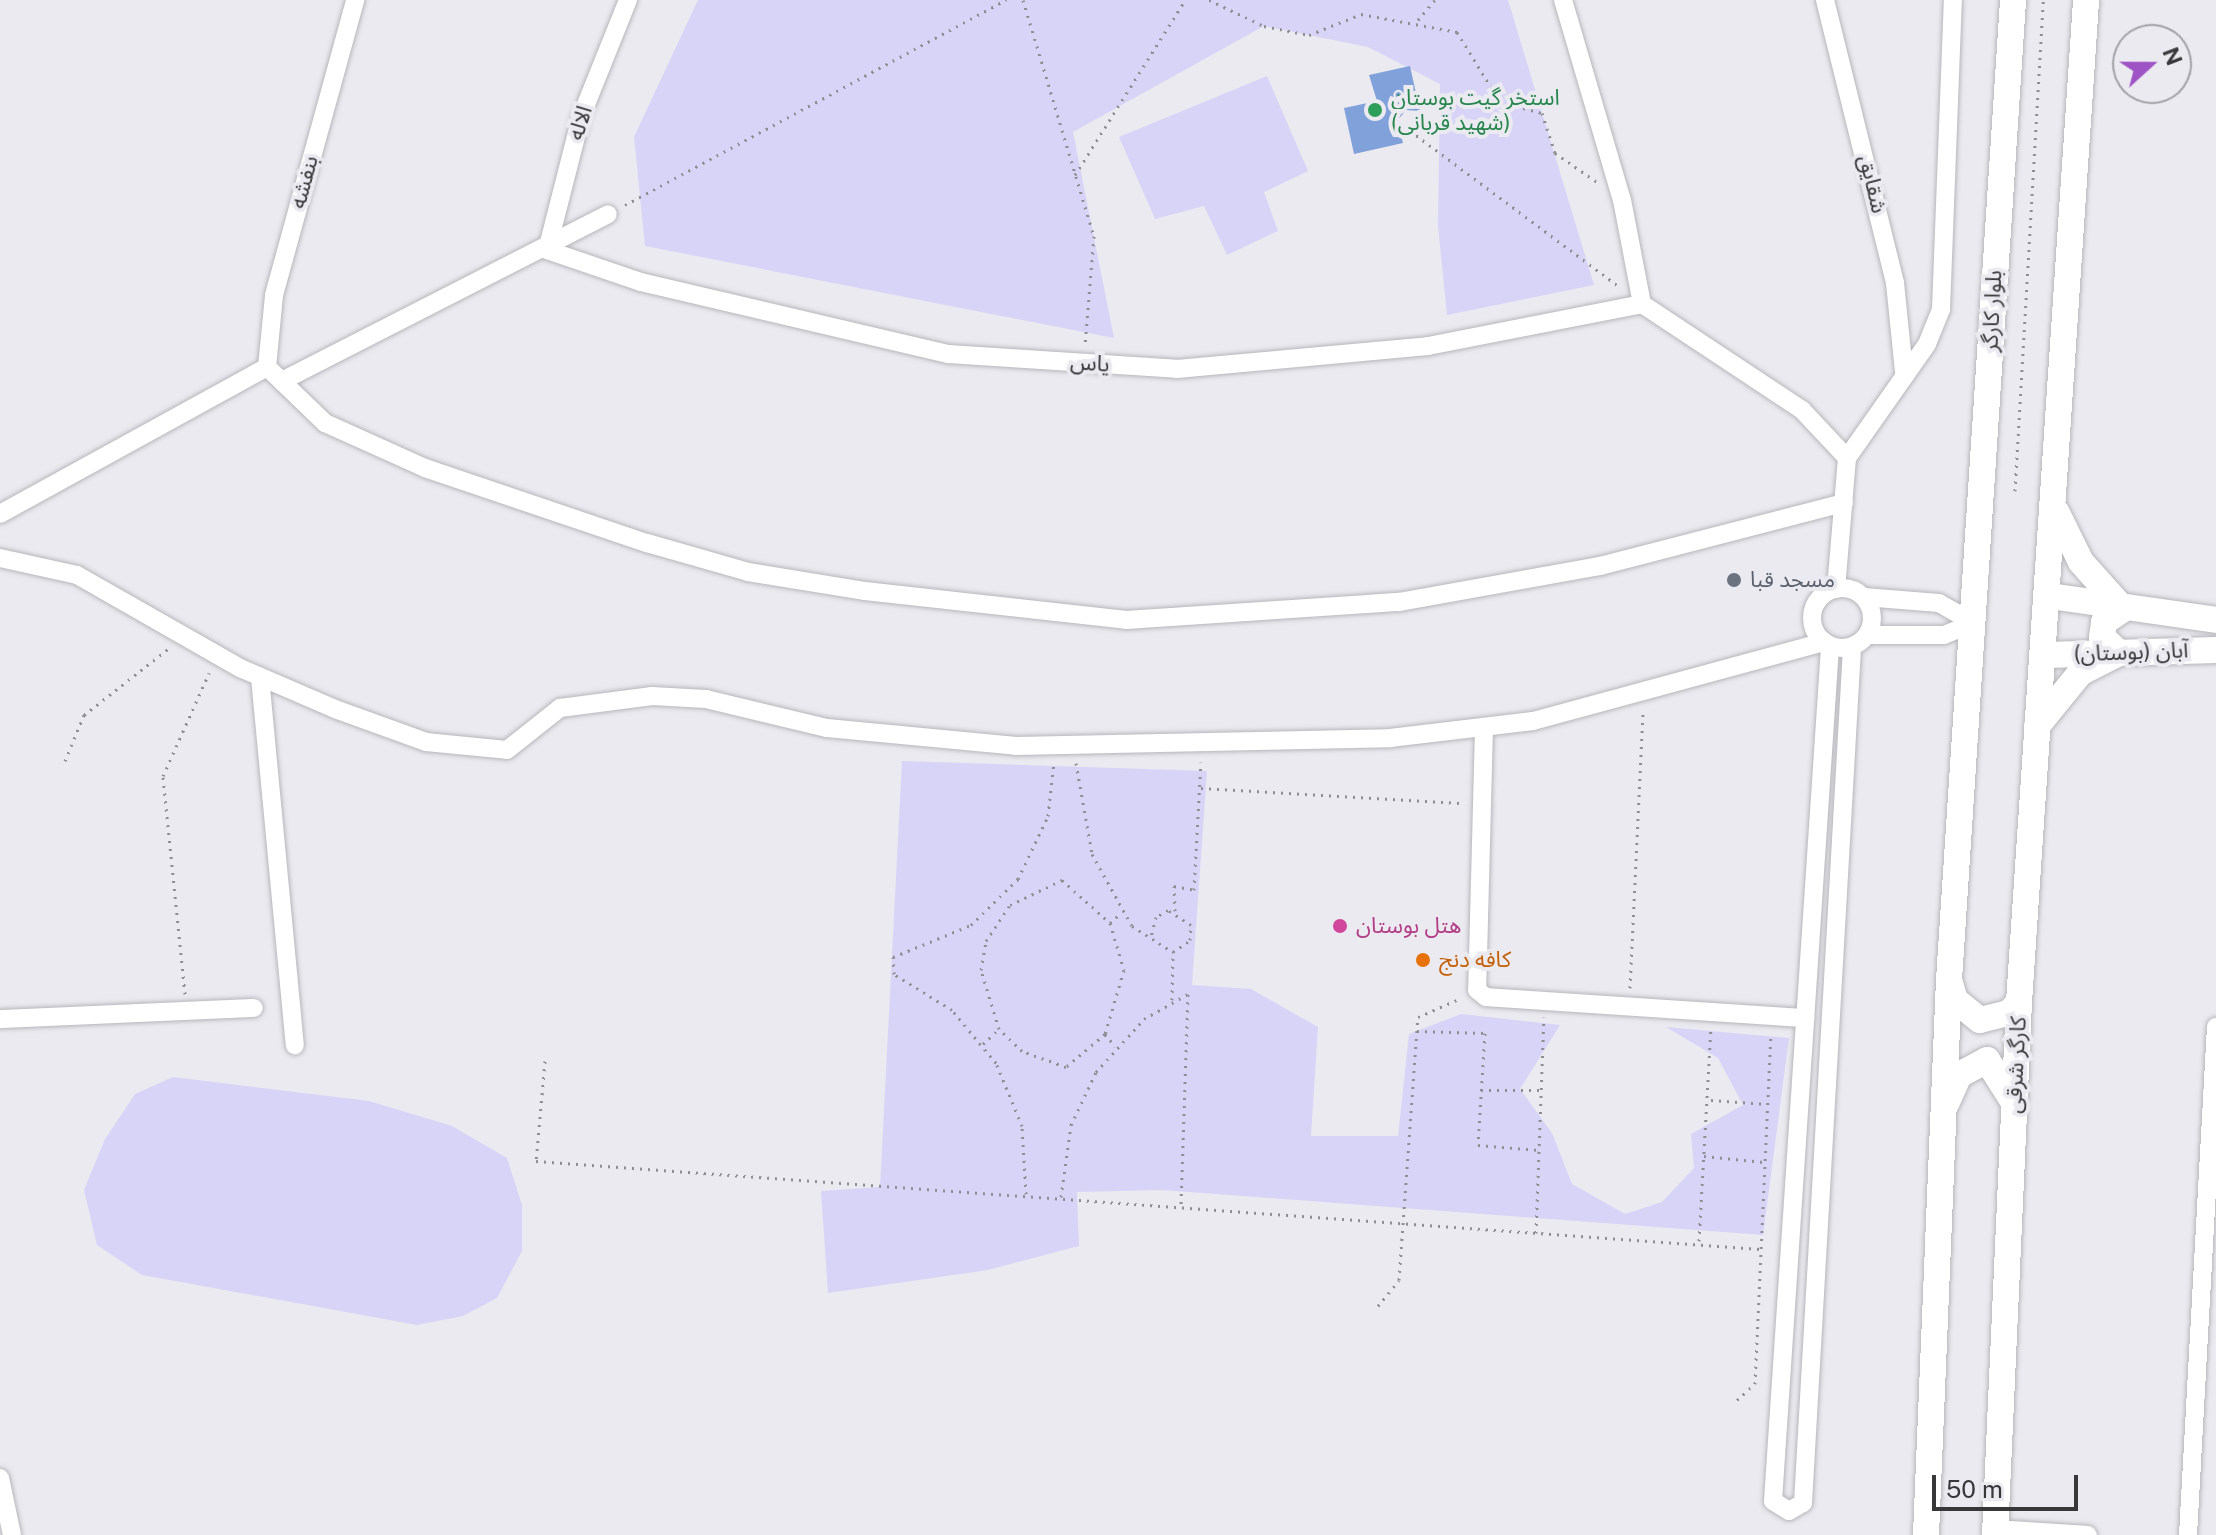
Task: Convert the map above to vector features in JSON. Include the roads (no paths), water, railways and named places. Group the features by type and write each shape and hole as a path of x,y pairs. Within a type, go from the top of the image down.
{"main road":[{"name":"بلوار کارگر","path":"1974,623 2013,0"},
{"path":"2050,596 2086,0"},
{"path":"2037,726 2080,673 2119,653 2102,637 2104,622 2123,609 2081,562 2055,510"},
{"name":"آبان (بوستان)","path":"2050,596 2123,609 2216,620"},
{"name":"کارگر شرقی","path":"1995,1532 2019,1002 2037,726 2050,596"},
{"path":"1926,1535 1949,980 1974,623"},
{"name":"آبان (بوستان)","path":"2046,655 2216,650"},
{"path":"1949,980 1955,1000 1980,1020 2009,1013 2019,1002"},
{"path":"1945,1107 1959,1075 1987,1060 2007,1083 2014,1109"}],"street":[{"name":"بنفشه","path":"267,367 274,295 355,0"},
{"name":"الاله","path":"547,250 581,117 628,0"},
{"path":"1563,0 1622,200 1642,304 1802,410 1847,458"},
{"name":"شقایق","path":"1825,0 1895,283 1904,372"},
{"path":"1864,597 1872,616 1859,641 1803,1503 1789,1511 1773,1501 1827,644 1813,627 1814,608 1836,589 1847,458 1941,309 1953,0"},
{"path":"282,381 547,250 608,214"},
{"name":"یاس","path":"547,250 833,332 948,354 1177,369 1309,363 1642,304"},
{"path":"0,514 267,367 325,423 425,468 647,543 748,572 865,591 1126,620 1429,597 1600,566 1844,503"},
{"path":"0,558 77,575 260,677 426,742 507,750 560,708 652,696 886,736 1053,745 1390,738 1484,728 1643,695 1827,644 1944,635 1974,623"},
{"path":"1836,589 1864,597 1939,603 1974,623"},
{"path":"260,677 295,1045"},
{"path":"1484,728 1477,803 1477,990 1545,1002 1805,1018"},
{"path":"0,1019 186,1008 254,1008"},
{"path":"2188,1535 2212,1180 2216,1027"},
{"path":"0,1478 12,1535"},
{"path":"1995,1532 2088,1535"}],"water":[{"name":"استخر گیت بوستان (شهید قربانی)","path":"1410,66 1420,111 1406,110 1397,121 1403,143 1354,154 1344,108 1377,101 1369,75"}],"place":[{"name":"استخر گیت بوستان (شهید قربانی)","path":"1375,110"},
{"name":"مسجد قبا","path":"1734,580"},
{"name":"هتل بوستان","path":"1340,926"},
{"name":"کافه دنج","path":"1423,960"}]}
